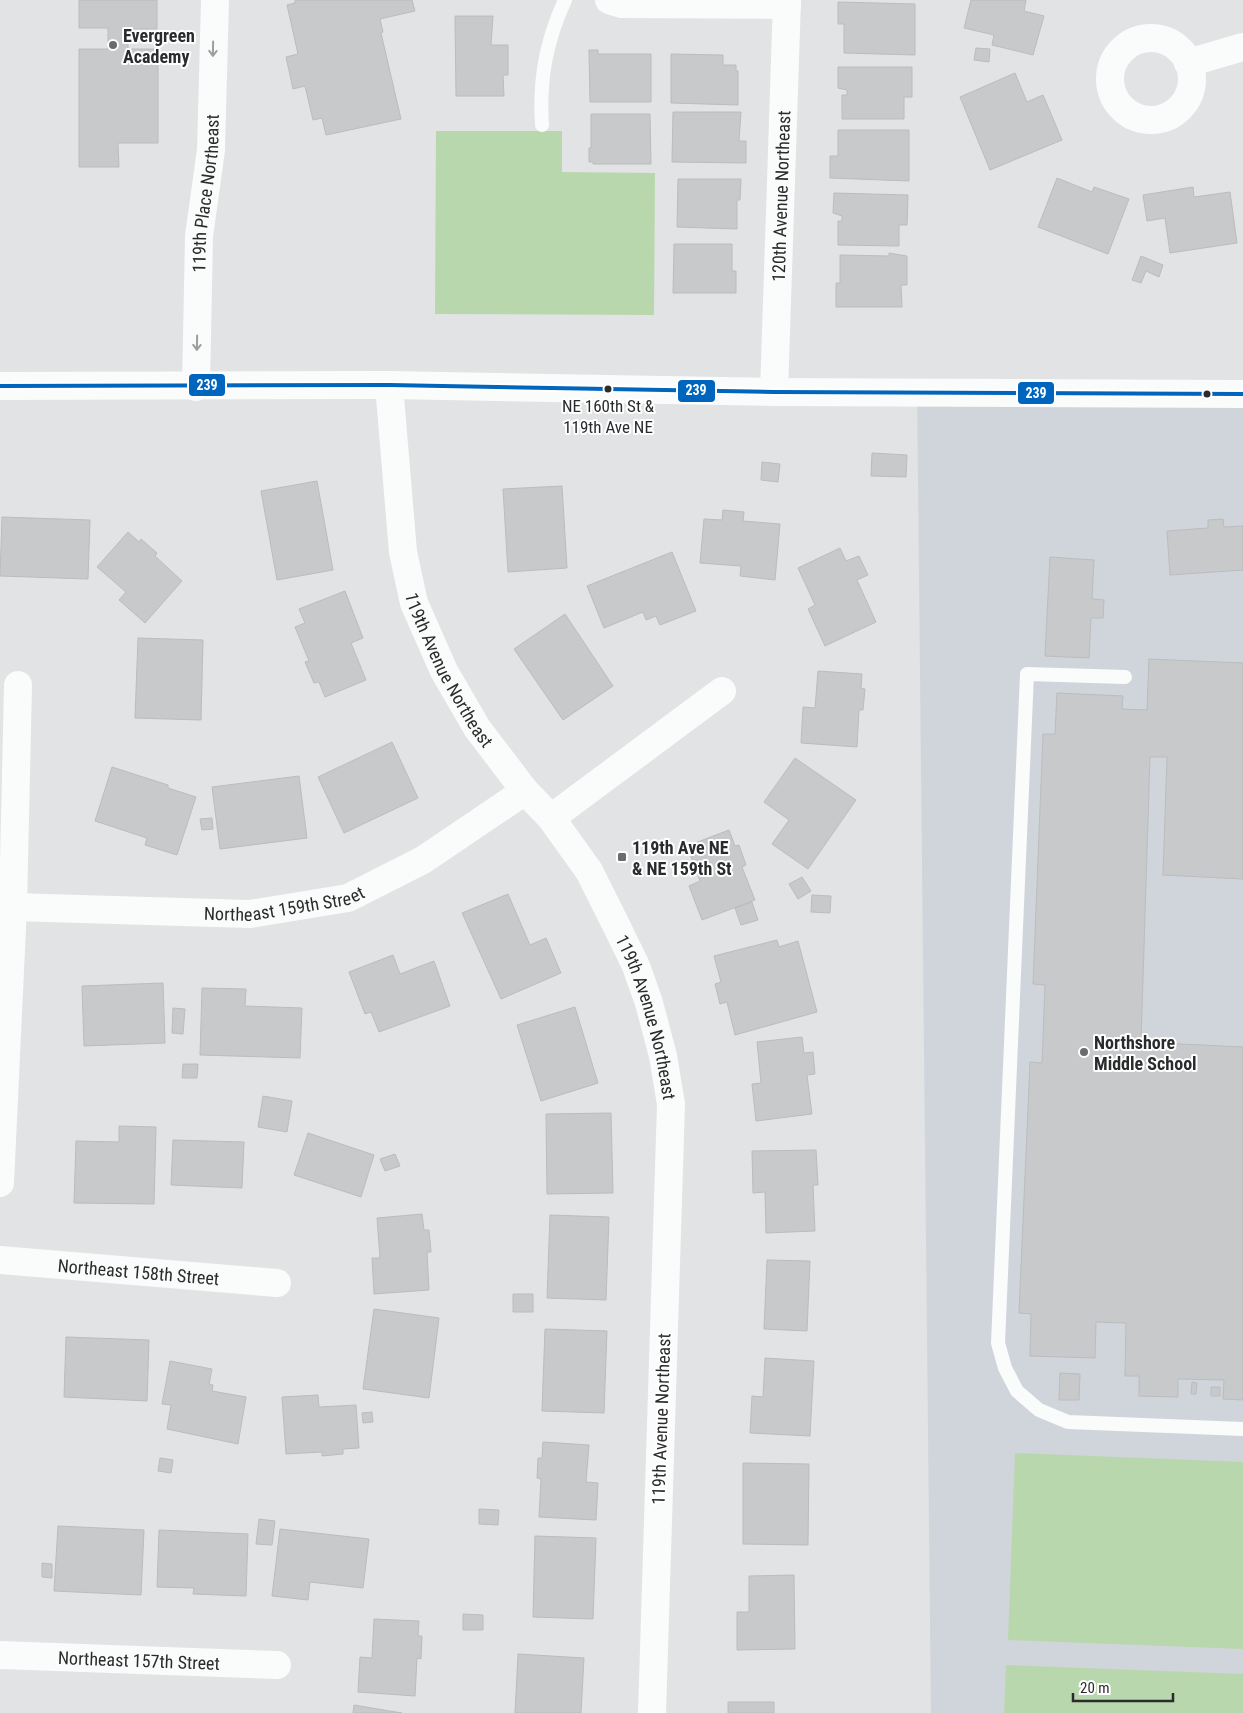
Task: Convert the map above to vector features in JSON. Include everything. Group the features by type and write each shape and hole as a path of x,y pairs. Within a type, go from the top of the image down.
{"street":[{"name":"119th Place Northeast","path":"196,387 199,236 211,150 215,0"},
{"path":"609,0 622,4 787,3"},
{"name":"120th Avenue Northeast","path":"774,392 787,3"},
{"path":"1188,63 1243,47"},
{"path":"0,386 196,387 390,385 774,392 1243,394"},
{"name":"119th Avenue Northeast","path":"390,385 403,552 414,602 444,671 477,728 525,791 551,818 589,870 636,966 663,1056 671,1104 652,1713"},
{"path":"0,1183 13,907 18,685"},
{"path":"551,818 722,691"},
{"name":"Northeast 159th Street","path":"13,907 250,914 348,898 423,860 525,791"},
{"name":"Northeast 158th Street","path":"0,1260 277,1283"},
{"name":"Northeast 157th Street","path":"0,1654 277,1666"}],"lane":[{"path":"542,125 540,100 542,72 549,41 565,0"},
{"path":"1125,677 1027,674 998,1343 1005,1368 1017,1391 1039,1410 1068,1422 1243,1429"}],"shaded area":[{"name":"Northshore Middle School","path":"917,385 1243,392 1243,1713 931,1713"}],"green space":[{"path":"436,131 562,131 562,172 655,173 654,315 435,314"},
{"path":"1015,1453 1243,1462 1243,1649 1008,1640"},
{"path":"1006,1665 1243,1674 1243,1713 1004,1713"}],"building":[{"path":"79,0 157,0 157,29 128,29 128,49 158,49 158,143 118,143 119,167 79,167 79,49 108,49 108,28 79,28"},
{"path":"295,0 412,0 415,11 380,19 383,32 381,33 401,119 326,135 322,118 313,120 305,86 293,89 286,57 298,54 287,5 295,3"},
{"path":"971,0 1026,0 1024,11 1044,16 1033,55 992,45 994,35 964,28"},
{"path":"838,2 915,4 915,55 844,53 844,24 838,24"},
{"path":"455,16 493,16 491,45 508,45 508,75 503,75 504,96 456,96"},
{"path":"976,48 990,49 989,62 974,60"},
{"path":"589,50 598,50 598,54 651,54 651,102 590,102"},
{"path":"671,54 723,55 723,65 736,65 736,71 738,71 738,105 671,103"},
{"path":"838,67 912,67 912,97 904,97 904,119 842,119 842,95 847,95 847,90 838,88"},
{"path":"1015,73 1027,102 1043,95 1062,140 990,170 960,97"},
{"path":"673,112 741,112 739,141 746,141 746,163 672,162"},
{"path":"591,114 650,114 651,164 593,164 593,162 589,162"},
{"path":"838,130 909,130 909,181 830,178 830,156 838,156"},
{"path":"1057,178 1092,192 1094,187 1129,199 1108,254 1038,227"},
{"path":"678,179 741,179 740,200 737,200 737,229 677,227"},
{"path":"1193,187 1194,197 1230,192 1237,243 1170,253 1165,218 1147,221 1143,195"},
{"path":"834,193 908,195 907,225 899,225 899,246 838,245 838,221 842,221 842,216 833,213"},
{"path":"674,244 732,244 732,271 736,271 736,293 673,293"},
{"path":"889,253 907,256 907,285 901,285 902,307 836,307 836,283 840,283 840,255 889,256"},
{"path":"1141,256 1163,265 1159,277 1146,271 1141,283 1132,280"},
{"path":"872,453 907,455 906,477 871,476"},
{"path":"762,462 780,464 778,482 761,480"},
{"path":"317,481 333,570 277,580 261,491"},
{"path":"562,486 567,568 508,572 503,489"},
{"path":"723,510 744,512 743,521 780,524 775,580 740,576 741,566 700,563 704,519 722,520"},
{"path":"2,517 90,520 88,579 0,576"},
{"path":"1223,519 1224,527 1243,526 1243,570 1170,575 1167,531 1208,528 1208,520"},
{"path":"128,532 139,542 141,539 157,553 155,556 182,581 145,623 119,600 126,592 97,567"},
{"path":"840,548 846,561 859,556 868,575 857,580 876,622 825,646 808,609 815,605 798,568"},
{"path":"672,552 696,611 660,625 656,616 646,620 643,612 604,628 587,586"},
{"path":"1050,557 1094,560 1092,599 1104,600 1103,618 1091,618 1089,658 1045,656"},
{"path":"345,591 363,638 351,643 366,680 325,697 319,682 314,683 305,662 309,661 295,627 305,623 299,609"},
{"path":"565,614 613,686 563,720 514,649"},
{"path":"138,638 203,640 201,720 135,718"},
{"path":"1149,659 1243,663 1243,879 1163,875 1167,757 1150,757 1141,1042 1243,1047 1243,1400 1223,1399 1224,1380 1178,1379 1178,1397 1139,1396 1139,1376 1125,1376 1126,1323 1096,1322 1095,1358 1030,1356 1031,1314 1019,1313 1030,1062 1042,1063 1045,985 1033,984 1043,734 1055,734 1057,693 1123,696 1122,709 1147,710"},
{"path":"818,671 862,674 861,688 865,689 863,710 859,710 857,747 801,743 803,707 815,708"},
{"path":"392,742 418,798 344,833 318,777"},
{"path":"795,758 856,800 808,869 772,844 789,820 764,802"},
{"path":"112,767 168,785 168,788 196,797 177,855 145,845 147,838 95,821"},
{"path":"299,776 307,838 220,849 212,787"},
{"path":"212,818 213,829 202,830 200,819"},
{"path":"729,830 735,846 739,845 746,865 742,867 755,900 702,920 689,886 700,881 687,846"},
{"path":"802,877 811,891 798,899 789,884"},
{"path":"508,894 530,945 546,938 561,973 501,999 462,913"},
{"path":"812,895 831,896 830,913 811,912"},
{"path":"752,902 758,920 741,925 735,908"},
{"path":"777,940 779,947 798,941 817,1012 735,1035 727,1002 720,1004 715,984 721,982 714,956"},
{"path":"393,955 400,974 434,961 450,1006 379,1032 371,1012 365,1014 349,972"},
{"path":"163,983 165,1043 84,1046 82,986"},
{"path":"202,988 246,989 245,1006 302,1008 300,1058 200,1055"},
{"path":"575,1007 598,1083 541,1101 517,1025"},
{"path":"173,1008 185,1009 183,1034 172,1033"},
{"path":"802,1037 804,1053 813,1052 815,1074 807,1075 812,1114 756,1121 752,1084 761,1083 757,1042"},
{"path":"183,1064 198,1064 197,1078 182,1078"},
{"path":"263,1096 292,1101 287,1132 258,1127"},
{"path":"611,1113 613,1193 547,1194 546,1114"},
{"path":"119,1126 156,1127 154,1204 74,1203 76,1141 119,1142"},
{"path":"308,1133 374,1155 361,1197 294,1175"},
{"path":"173,1140 244,1142 242,1188 171,1185"},
{"path":"816,1150 818,1185 813,1185 815,1231 766,1233 765,1192 753,1193 752,1151"},
{"path":"395,1154 400,1166 385,1171 380,1159"},
{"path":"422,1214 424,1230 429,1230 431,1252 427,1252 429,1290 374,1294 372,1258 380,1258 377,1218"},
{"path":"550,1215 609,1217 606,1300 547,1298"},
{"path":"767,1260 810,1261 807,1331 764,1329"},
{"path":"513,1294 533,1294 533,1312 513,1312"},
{"path":"374,1309 439,1318 429,1398 363,1389"},
{"path":"545,1329 607,1331 604,1413 542,1411"},
{"path":"66,1337 149,1340 147,1401 64,1397"},
{"path":"765,1358 814,1361 810,1436 750,1433 752,1396 763,1397"},
{"path":"170,1361 212,1369 209,1384 213,1385 212,1391 246,1397 238,1444 167,1429 171,1405 162,1404"},
{"path":"1060,1373 1080,1374 1079,1400 1059,1400"},
{"path":"1192,1382 1197,1383 1196,1394 1191,1394"},
{"path":"1211,1387 1220,1387 1220,1396 1211,1396"},
{"path":"318,1395 319,1407 356,1405 359,1448 343,1449 343,1454 322,1456 322,1452 286,1454 282,1397"},
{"path":"372,1412 373,1422 363,1423 362,1413"},
{"path":"543,1442 589,1445 586,1482 598,1483 596,1520 539,1517 541,1479 537,1478 538,1458 542,1458"},
{"path":"160,1458 173,1460 171,1473 158,1471"},
{"path":"743,1463 809,1464 808,1545 743,1544"},
{"path":"479,1509 499,1510 498,1525 479,1524"},
{"path":"259,1519 275,1521 272,1545 256,1544"},
{"path":"58,1526 144,1530 141,1595 54,1591"},
{"path":"280,1529 369,1539 363,1588 310,1582 308,1600 272,1596"},
{"path":"159,1530 248,1534 246,1596 193,1594 194,1588 157,1587"},
{"path":"535,1536 596,1538 593,1619 533,1617"},
{"path":"42,1563 52,1564 52,1578 42,1577"},
{"path":"794,1575 795,1649 737,1650 737,1612 749,1612 749,1576"},
{"path":"463,1614 483,1615 483,1630 463,1630"},
{"path":"374,1619 419,1621 418,1636 422,1636 421,1659 417,1658 415,1696 358,1692 360,1657 372,1658"},
{"path":"518,1654 584,1658 581,1713 515,1713"},
{"path":"728,1702 774,1702 774,1713 728,1713"},
{"path":"354,1705 402,1713 353,1713"}],"transit line":[{"name":"239","path":"0,386 389,385 774,392 1243,394"}],"place":[{"name":"Evergreen Academy","path":"113,45"},
{"name":"NE 160th St & 119th Ave NE","path":"608,389"},
{"name":"119th Ave NE & NE 159th St","path":"622,857"},
{"name":"Northshore Middle School","path":"1084,1052"}]}
